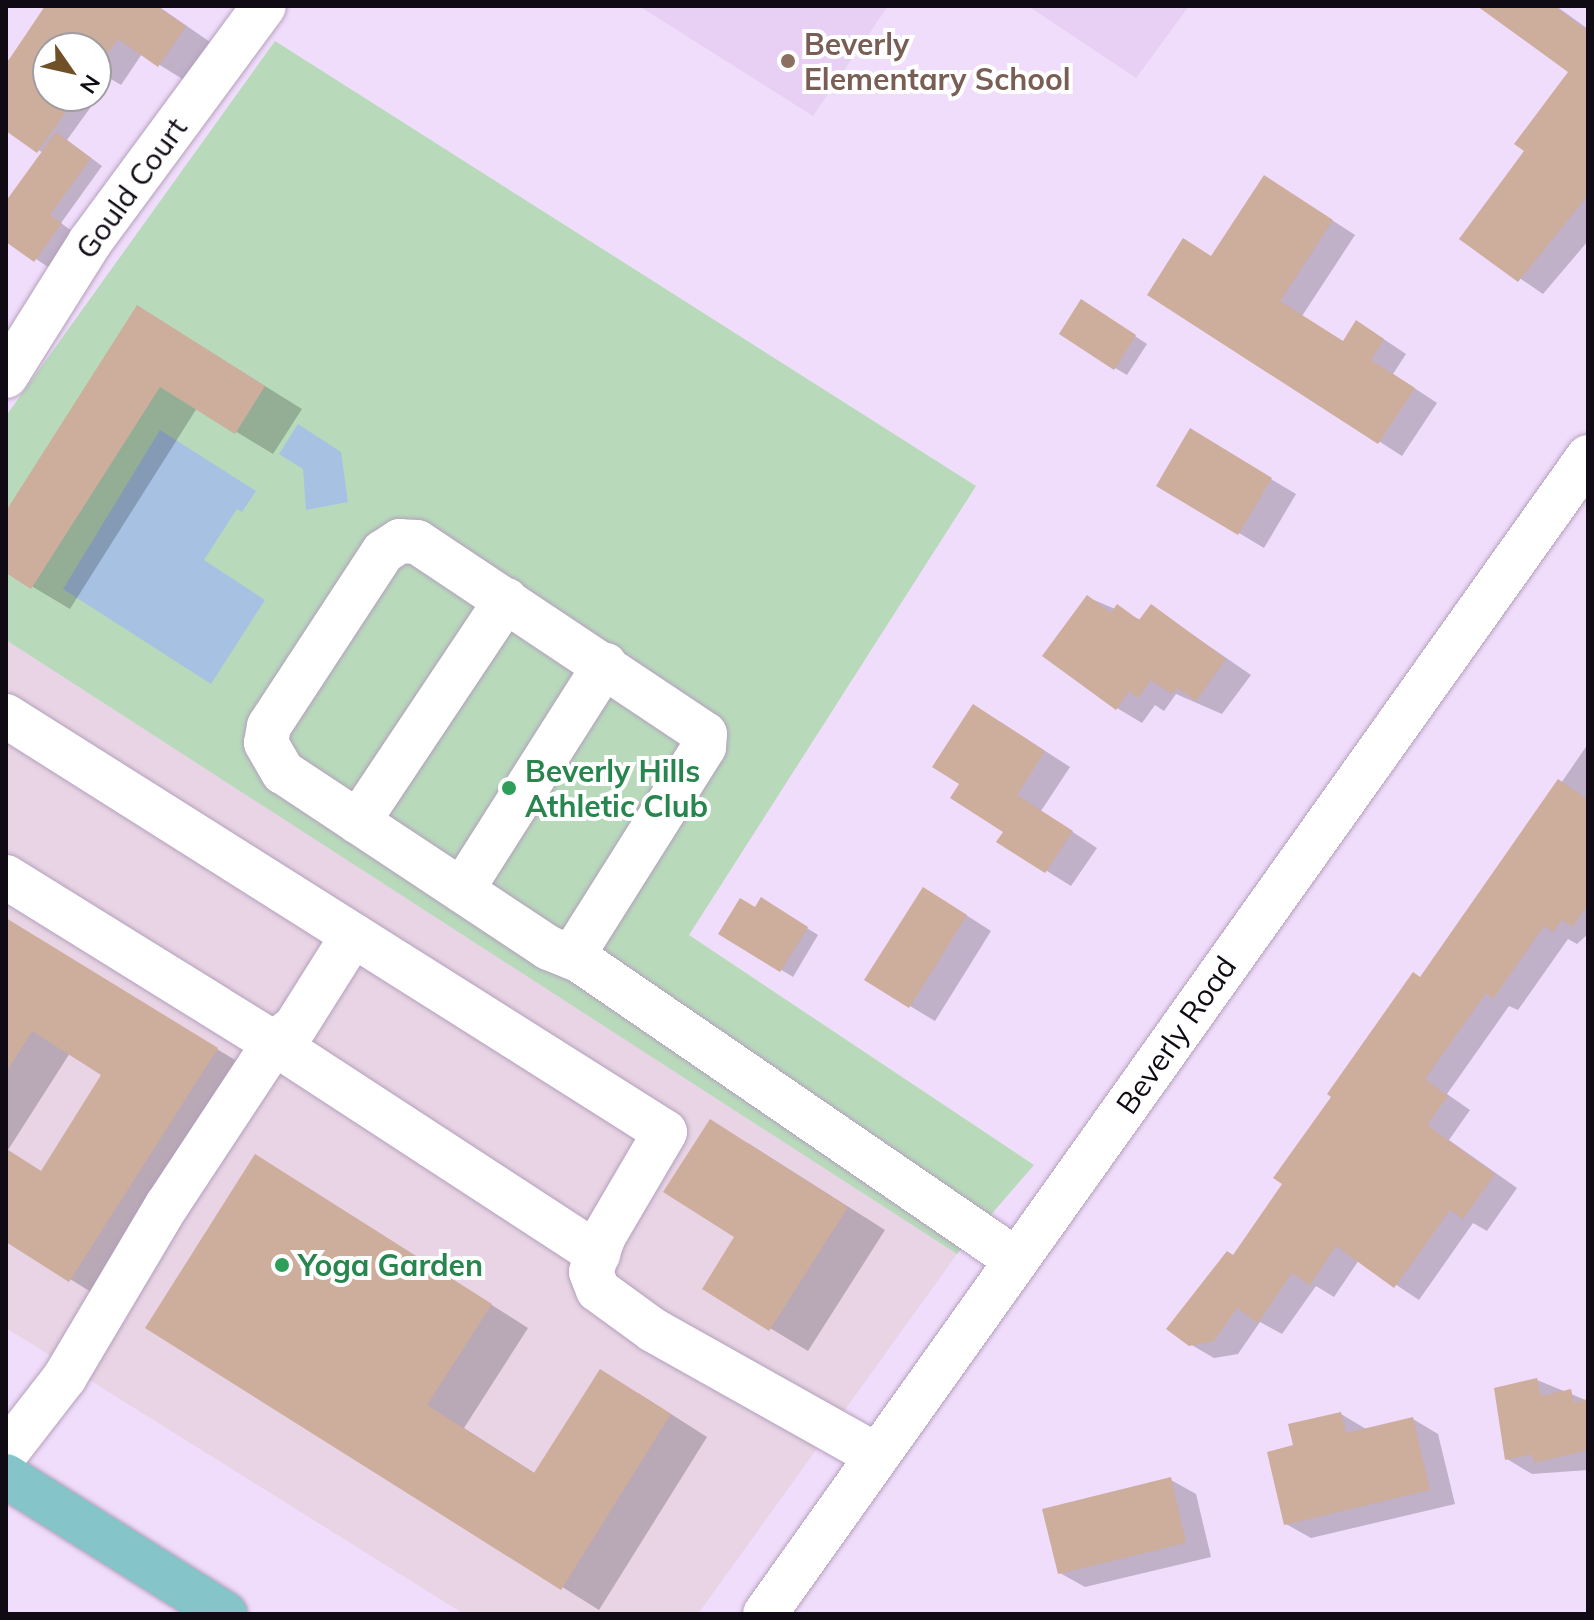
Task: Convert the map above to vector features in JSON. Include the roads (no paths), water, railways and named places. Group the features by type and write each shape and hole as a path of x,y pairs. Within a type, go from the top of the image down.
{"main road":[{"path":"6,1476 225,1614"}],"street":[{"name":"Gould Court","path":"6,376 90,242 264,6"},
{"name":"Beverly Road","path":"765,1614 1588,457"},
{"path":"579,960 580,944 704,747 705,734 693,722 417,542 400,541 383,552 269,726 266,743 283,772 549,948 579,960 1015,1259"},
{"path":"358,822 506,600"},
{"path":"462,890 605,665"},
{"path":"6,716 665,1132 598,1254 591,1272 598,1290 642,1322 876,1455"},
{"path":"6,877 274,1043 598,1254"},
{"path":"6,1453 65,1377 167,1205 274,1043 295,1027 353,935"}],"water":[{"path":"298,424 341,452 348,502 306,510 303,469 279,454"},
{"path":"160,430 256,491 242,512 237,509 204,560 265,600 211,684 63,589"}],"place":[{"name":"Beverly Elementary School","path":"788,61"},
{"name":"Beverly Hills Athletic Club","path":"509,788"},
{"name":"Yoga Garden","path":"282,1265"}]}
